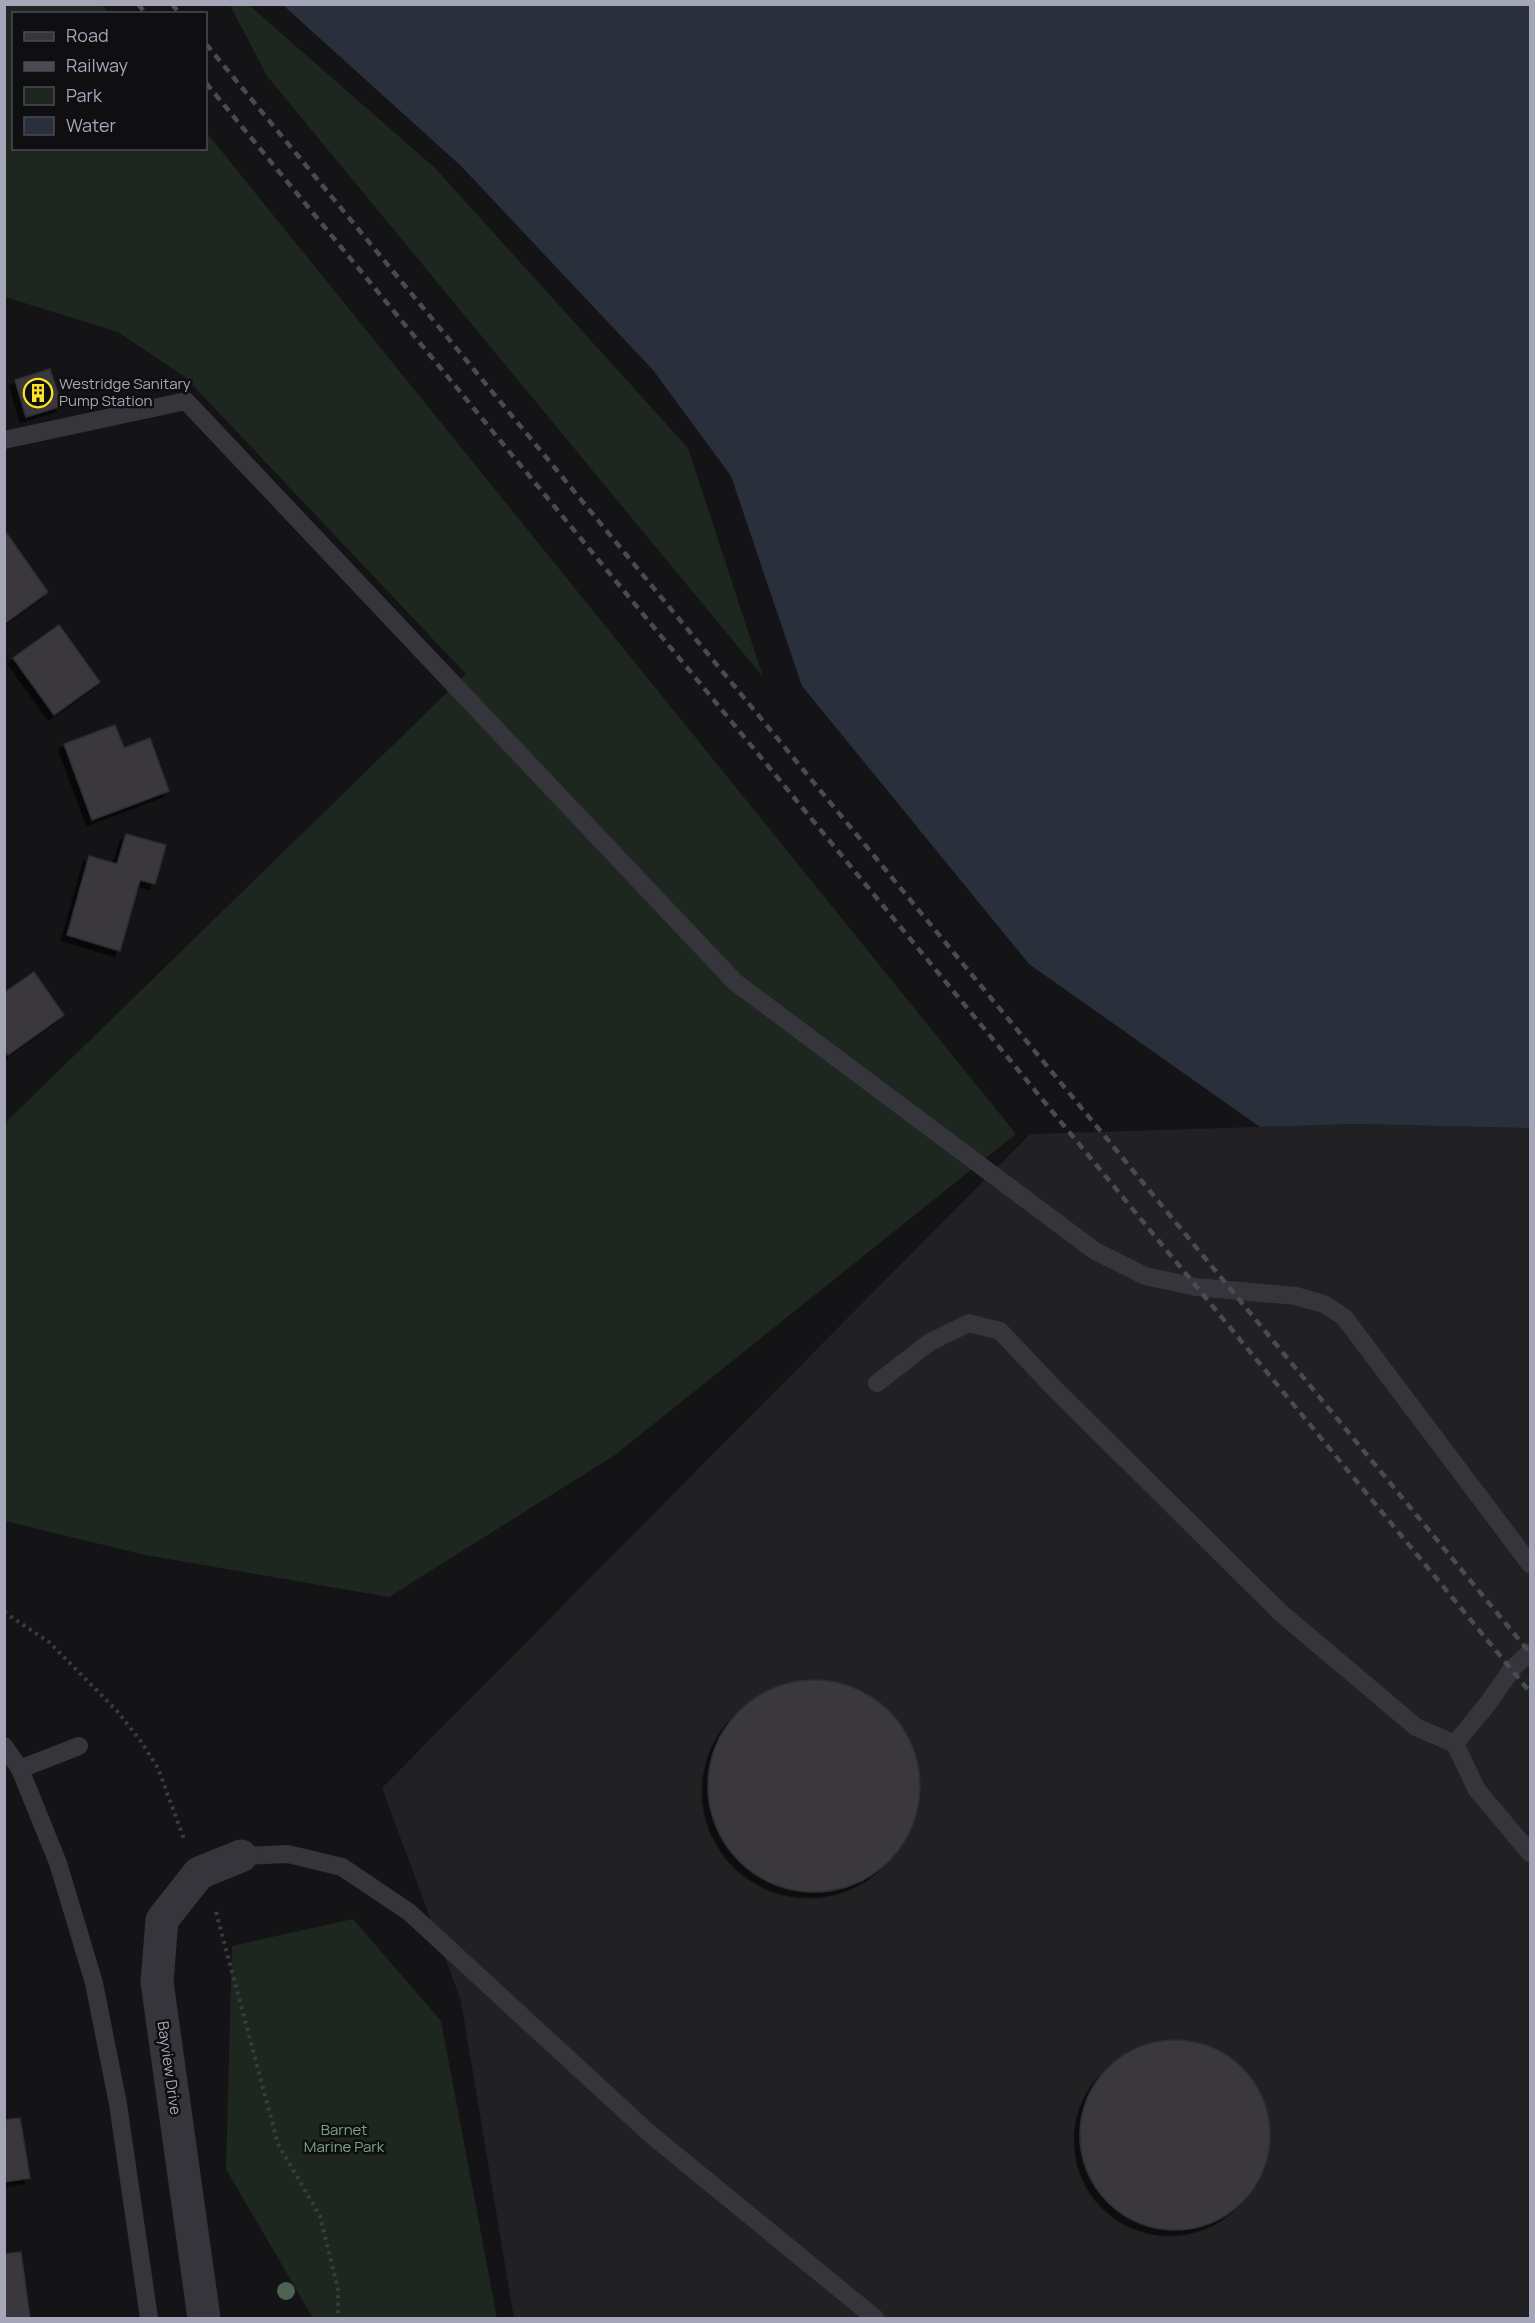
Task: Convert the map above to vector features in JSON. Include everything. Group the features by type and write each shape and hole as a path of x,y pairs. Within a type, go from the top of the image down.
{"street":[{"name":"Bayview Drive","path":"204,2319 157,1983 162,1920 200,1873 241,1856"}],"lane":[{"path":"4,440 186,401 735,982 1095,1251 1145,1276 1196,1287 1296,1296 1324,1304 1344,1317 1530,1564"},
{"path":"877,1383 930,1342 969,1323 1000,1331 1056,1390 1281,1613 1416,1726 1455,1743 1477,1790 1530,1853"},
{"path":"1455,1743 1489,1702 1512,1669 1530,1652"},
{"path":"4,1746 20,1769 58,1863 94,1983 118,2104 149,2319"},
{"path":"20,1769 79,1746"},
{"path":"241,1856 288,1854 342,1867 409,1912 649,2133 875,2319"}],"path":[{"path":"4,1612 49,1642 117,1712 140,1740 158,1768 186,1844"},
{"path":"215,1909 278,2144 320,2216 338,2289 338,2319"}],"shaded area":[{"path":"1355,1124 1530,1128 1530,2318 514,2318 461,2001 382,1788 1030,1134"}],"green space":[{"path":"5,5 102,5 108,12 12,12 12,150 207,150 207,133 1016,1134 615,1455 389,1597 145,1555 5,1521 5,1123 466,674 185,377 118,332 5,297"},
{"path":"230,5 249,5 435,168 688,448 763,677 267,76"},
{"name":"Barnet Marine Park","path":"353,1919 441,2021 497,2318 313,2318 226,2169 232,1946"}],"water":[{"path":"283,5 1530,5 1530,1128 1355,1124 1260,1127 1029,964 802,686 731,476 653,370 461,166"}],"building":[{"name":"Westridge Sanitary Pump Station","path":"50,369 62,406 26,417 15,380"},
{"path":"4,531 48,592 4,624"},
{"path":"59,625 100,682 54,715 13,658"},
{"path":"115,725 124,748 150,738 169,791 92,820 64,744"},
{"path":"126,834 166,845 155,884 140,880 120,951 67,935 89,856 117,864"},
{"path":"34,972 64,1015 8,1055 4,1050 4,993"},
{"path":"814,1680 835,1682 854,1688 873,1698 889,1711 902,1727 912,1746 918,1765 920,1786 918,1807 912,1826 902,1845 889,1861 873,1874 854,1884 835,1890 814,1892 793,1890 774,1884 755,1874 739,1861 726,1845 716,1826 710,1807 708,1786 710,1765 716,1746 726,1727 739,1711 755,1698 774,1688 793,1682"},
{"path":"1184,2040 1194,2041 1220,2051 1236,2061 1249,2074 1263,2098 1269,2116 1269,2154 1263,2172 1249,2196 1236,2209 1212,2223 1194,2229 1166,2230 1156,2229 1130,2219 1114,2209 1101,2196 1087,2172 1081,2154 1080,2126 1081,2116 1091,2090 1101,2074 1114,2061 1138,2047 1156,2041"},
{"path":"20,2118 30,2178 4,2182 4,2120"},
{"path":"21,2252 30,2318 4,2318 4,2254"}],"railway":[{"path":"138,4 144,12"},
{"path":"172,4 178,12"},
{"path":"207,45 1530,1653"},
{"path":"207,84 1530,1692"}],"place":[{"name":"Westridge Sanitary Pump Station","path":"38,393"}]}
